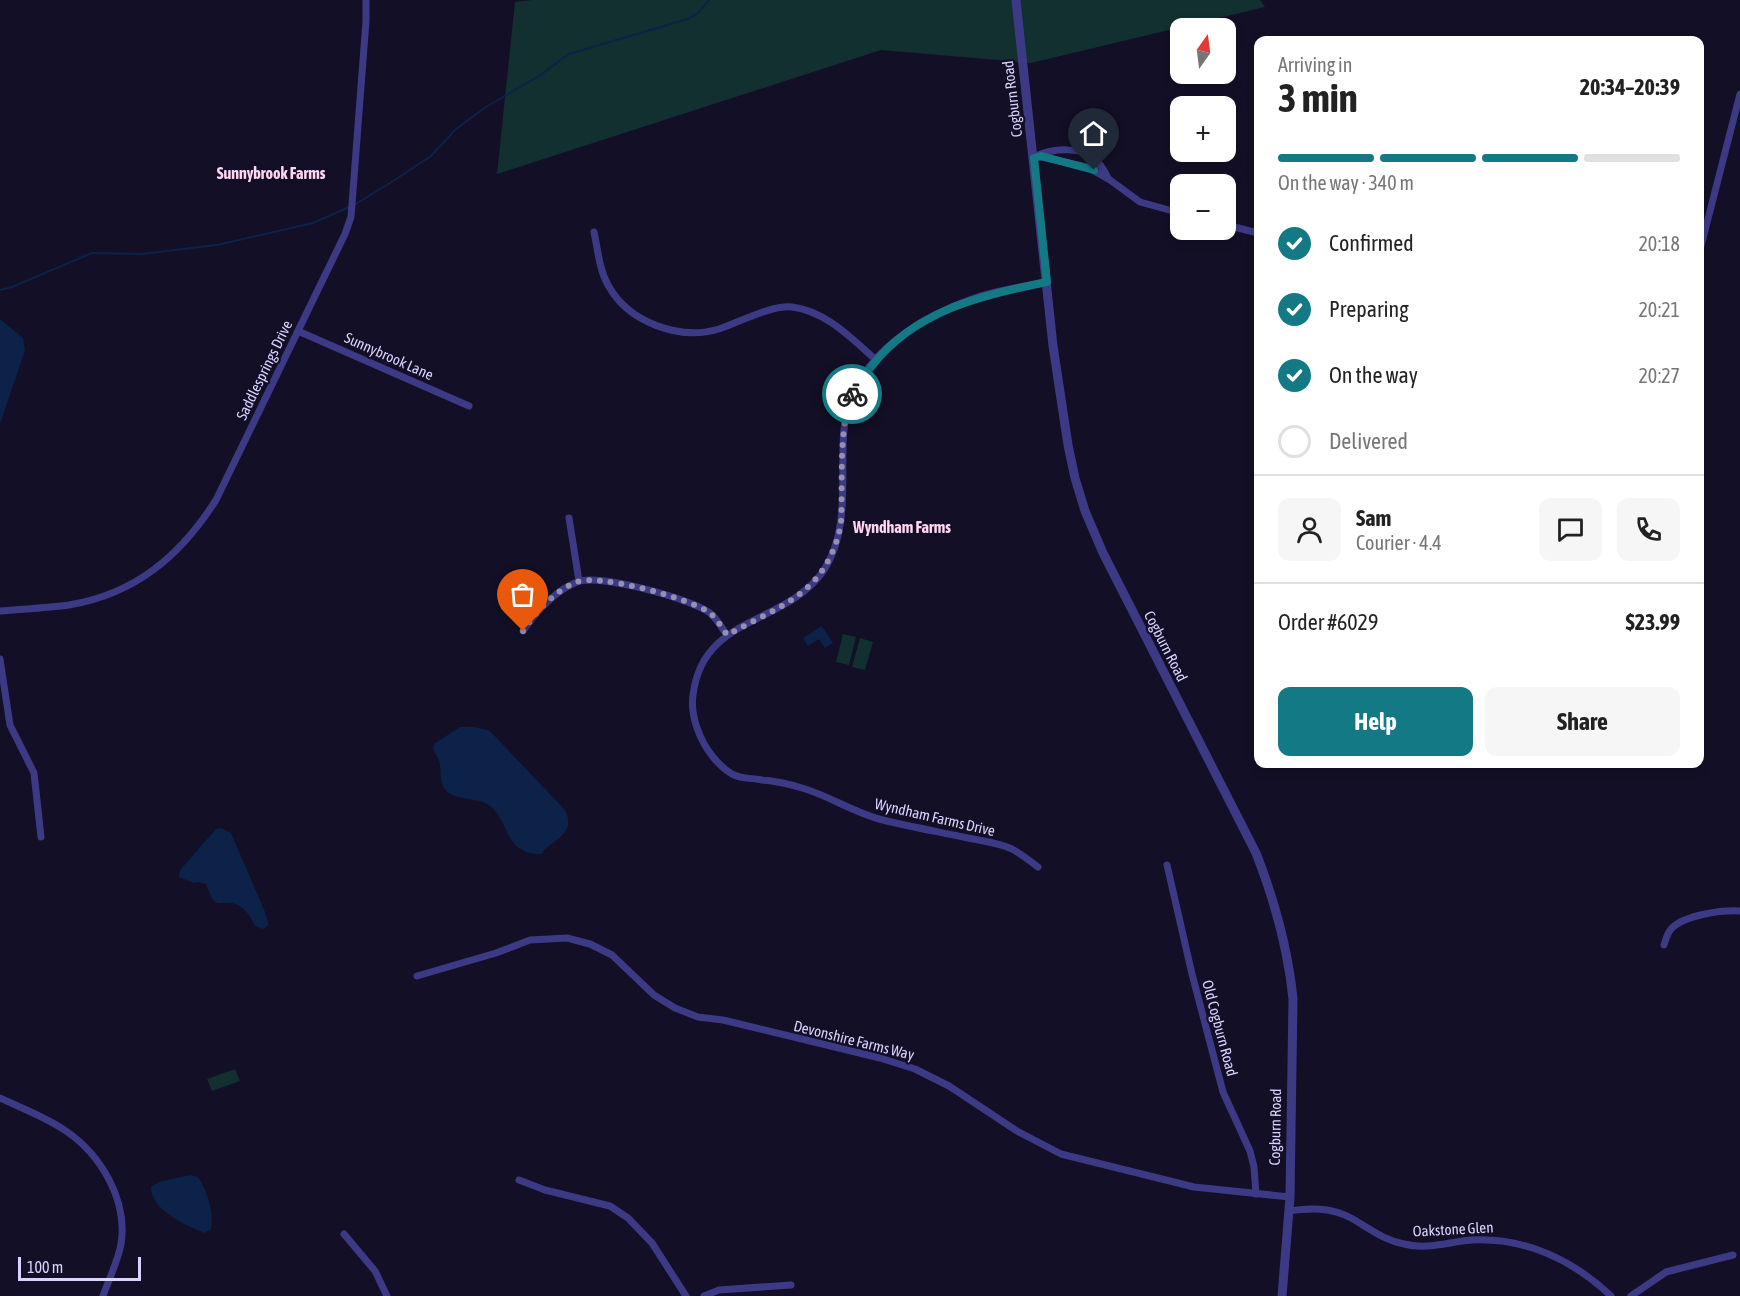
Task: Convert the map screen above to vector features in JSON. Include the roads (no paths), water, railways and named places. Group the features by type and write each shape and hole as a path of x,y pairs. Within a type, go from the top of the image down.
{"street":[{"name":"Saddlesprings Drive","path":"0,611 68,605 102,596 144,577 177,551 199,527 216,501 345,234 351,217 366,0"},
{"name":"Cogburn Road","path":"1016,0 1035,157 1053,346 1075,478 1085,511 1105,557 1256,853 1268,883 1281,931 1293,999 1290,1197 1282,1296"},
{"path":"1704,234 1740,94"},
{"path":"1035,157 1060,149 1085,154 1099,163 1110,180"},
{"path":"1035,157 1087,167 1110,180 1140,202 1170,210"},
{"path":"1236,228 1254,232"},
{"path":"594,232 601,270 608,286 626,307 647,322 673,330 708,332 766,311 791,307 803,309 836,326 876,360"},
{"name":"Wyndham Farms Drive","path":"1038,867 1013,850 993,843 882,820 856,812 803,788 735,776 721,766 706,747 696,724 693,700 697,677 711,649 727,635 798,597 816,580 830,559 841,524 843,438 846,413 854,390 876,360 907,331 950,308 997,292 1047,282"},
{"name":"Sunnybrook Lane","path":"298,331 469,406"},
{"path":"569,518 579,581"},
{"path":"523,631 540,609 553,597 579,581 619,583 690,603 711,614 727,635"},
{"path":"0,659 10,725 34,773 41,837"},
{"name":"Old Cogburn Road","path":"1167,865 1192,974 1223,1092 1250,1151 1256,1194"},
{"path":"1664,945 1667,934 1676,925 1716,912 1740,911"},
{"name":"Devonshire Farms Way","path":"417,976 496,953 530,940 554,938 579,941 612,955 654,995 675,1008 698,1017 723,1020 880,1058 915,1069 949,1086 1017,1131 1061,1154 1194,1187 1290,1197"},
{"path":"0,1098 64,1129 81,1142 106,1173 119,1205 123,1234 121,1247 103,1296"},
{"path":"519,1180 545,1190 610,1206 628,1218 652,1243 686,1296"},
{"name":"Oakstone Glen","path":"1288,1211 1315,1208 1339,1213 1389,1240 1414,1247 1473,1240 1498,1240 1522,1244 1579,1269 1611,1296"},
{"path":"345,1234 375,1271 387,1296"},
{"path":"1631,1296 1666,1272 1733,1255"},
{"path":"704,1296 719,1290 791,1285"}],"water":[{"path":"0,319 23,338 25,350 0,424"},
{"path":"822,626 833,643 825,648 819,639 808,646 803,638"},
{"path":"460,727 474,727 490,731 565,810 568,818 566,831 541,854 519,848 508,834 500,817 487,804 458,797 444,788 440,764 433,748 434,744"},
{"path":"221,828 231,833 265,912 268,926 263,929 255,926 243,908 235,904 217,903 212,899 206,884 194,883 179,877 180,870 216,829"},
{"path":"190,1175 198,1177 209,1201 212,1216 211,1229 205,1233 170,1216 152,1195 151,1187 159,1182"}],"waterway":[{"path":"354,205 431,156 456,129 486,107 539,76 569,54 688,19 698,13 709,0"},
{"path":"0,290 92,253 141,254 217,245 313,223 349,207"}],"district":[{"name":"Sunnybrook Farms","path":"271,173"},
{"name":"Wyndham Farms","path":"902,527"}]}
